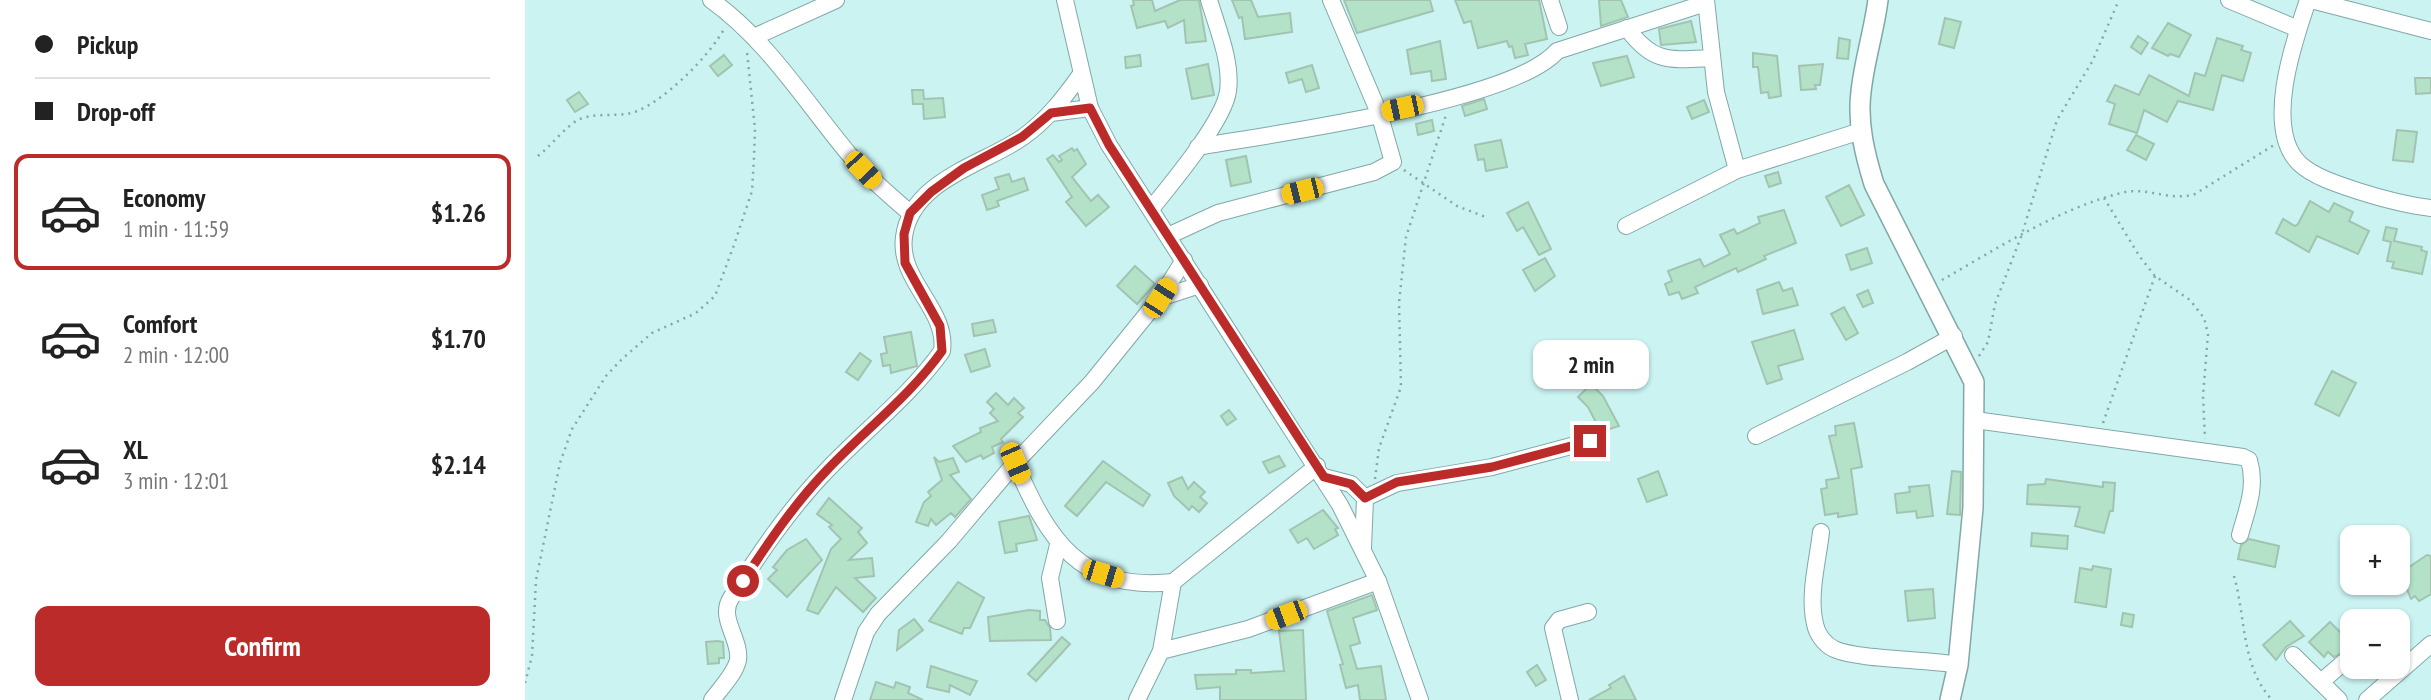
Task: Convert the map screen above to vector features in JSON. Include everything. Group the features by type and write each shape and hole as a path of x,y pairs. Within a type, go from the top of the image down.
{"street":[{"path":"711,0 731,9 849,155 910,213"},
{"path":"750,33 836,0"},
{"path":"1065,0 1090,108 1151,209 1321,472 1378,581 1420,700"},
{"path":"1151,209 1198,147 1224,104 1228,91 1224,58 1209,0"},
{"path":"1170,235 1217,213 1374,172 1393,162 1379,113 1331,0"},
{"path":"1550,0 1559,27"},
{"path":"1878,0 1861,92 1861,131 1874,184 1954,336 1974,382 1973,508 1958,665 1949,700"},
{"path":"2229,0 2298,29"},
{"path":"2431,30 2309,0 2298,29 2281,122 2285,138 2301,164 2327,178 2401,204 2431,208"},
{"path":"1198,147 1449,99 1507,81 1541,65 1557,51 1706,1 1721,123 1737,170"},
{"path":"1627,28 1641,47 1657,57 1712,58"},
{"path":"712,700 737,664 738,653 727,613 732,597 791,513 826,471 896,404 942,351 940,326 905,263 904,234 910,213 931,192 964,168 1022,137 1051,113 1081,74"},
{"path":"1051,113 1090,108"},
{"path":"1626,226 1737,170 1861,131"},
{"path":"843,700 866,632 878,614 949,541 1015,463 1092,382 1160,298 1184,260"},
{"path":"1160,298 1200,285"},
{"path":"1756,436 1954,336"},
{"path":"1975,420 2249,460 2253,473 2252,497 2241,534"},
{"path":"1369,495 1397,482 1492,467 1590,441"},
{"path":"1015,463 1045,526 1058,545 1076,560 1103,574 1149,585 1173,582 1321,472"},
{"path":"1321,472 1351,484 1369,495"},
{"path":"1363,548 1369,495"},
{"path":"1821,532 1813,596 1814,621 1819,636 1832,649 1854,654 1958,665"},
{"path":"1057,621 1050,578 1058,545"},
{"path":"1161,651 1248,629 1378,581"},
{"path":"1137,700 1161,651 1173,582"},
{"path":"1570,700 1554,644 1553,628 1559,620 1588,612"},
{"path":"2367,700 2431,644"},
{"path":"2293,655 2339,700"},
{"path":"2321,682 2340,665"}],"path":[{"path":"1970,369 1988,342 1995,304 2021,237 2057,120 2092,62 2119,0"},
{"path":"538,156 574,122 586,117 627,114 647,109 693,67 722,34 731,9"},
{"path":"525,683 532,656 536,580 560,463 572,429 606,376 622,359 652,333 696,313 715,296 738,234 752,191 755,129 750,33"},
{"path":"1369,495 1379,448 1401,387 1399,325 1402,263 1422,182 1434,153 1449,99"},
{"path":"1927,289 2021,237 2104,198 2132,191 2181,197 2195,194 2285,138"},
{"path":"1393,162 1457,206 1488,218"},
{"path":"2104,198 2140,257 2155,276 2190,300 2204,318 2208,334 2203,396 2206,453"},
{"path":"2098,436 2155,276"},
{"path":"2234,576 2243,609 2251,670 2271,700"}],"building":[{"path":"1133,0 1152,0 1155,11 1180,0 1199,0 1206,41 1186,43 1184,20 1168,28 1165,21 1137,28 1131,6 1134,5"},
{"path":"1232,0 1251,0 1258,17 1290,13 1292,32 1245,39 1242,17 1239,18"},
{"path":"1344,0 1430,0 1433,11 1357,33"},
{"path":"1455,0 1539,0 1547,39 1525,44 1528,55 1515,58 1512,46 1509,47 1507,41 1478,48 1471,21 1464,23"},
{"path":"1599,0 1621,0 1628,17 1601,26"},
{"path":"1945,18 1961,22 1954,48 1939,44"},
{"path":"1691,21 1696,42 1661,45 1659,29"},
{"path":"2168,23 2191,35 2179,57 2170,54 2168,56 2152,48"},
{"path":"2138,36 2148,43 2141,54 2131,47"},
{"path":"1839,38 1850,40 1848,59 1837,58"},
{"path":"2217,38 2243,46 2241,50 2251,53 2243,81 2222,75 2213,110 2178,101 2167,122 2144,110 2137,133 2109,124 2115,104 2107,101 2115,85 2139,95 2149,75 2189,96 2195,73 2205,76"},
{"path":"1440,41 1446,79 1432,81 1431,71 1411,74 1407,50"},
{"path":"1753,53 1777,56 1781,96 1769,98 1768,92 1761,93 1758,67 1753,67"},
{"path":"724,55 732,65 718,76 710,66"},
{"path":"1140,55 1141,66 1126,68 1125,57"},
{"path":"1627,56 1634,77 1601,86 1593,63"},
{"path":"1208,64 1214,95 1192,99 1186,69"},
{"path":"1823,64 1820,85 1815,85 1816,89 1801,90 1799,66"},
{"path":"1312,65 1319,88 1306,92 1302,79 1289,83 1286,73"},
{"path":"2415,78 2431,78 2431,93 2416,94"},
{"path":"912,90 923,90 924,99 943,98 945,117 924,119 923,104 913,104"},
{"path":"579,92 588,104 575,112 567,100"},
{"path":"1484,99 1487,109 1465,116 1462,106"},
{"path":"1704,100 1709,112 1692,119 1687,107"},
{"path":"1432,120 1434,131 1418,135 1416,124"},
{"path":"2397,130 2417,132 2413,162 2393,160"},
{"path":"2136,135 2154,144 2146,160 2127,150"},
{"path":"1501,140 1507,167 1486,171 1484,159 1478,160 1475,145"},
{"path":"1072,148 1074,151 1077,149 1086,164 1072,177 1091,201 1098,195 1109,207 1086,226 1066,202 1072,197 1047,159 1053,155 1059,162 1062,160 1059,156"},
{"path":"1246,156 1251,182 1231,186 1226,160"},
{"path":"1778,172 1781,183 1769,187 1765,176"},
{"path":"1009,174 1012,182 1024,178 1028,190 997,201 999,206 987,210 982,195 999,189 995,178"},
{"path":"1849,185 1864,215 1841,226 1826,197"},
{"path":"2310,201 2329,212 2334,203 2353,212 2349,221 2369,231 2358,254 2317,236 2309,252 2276,233 2283,219 2295,226 2298,224"},
{"path":"1528,202 1551,249 1539,255 1523,227 1517,231 1507,213"},
{"path":"1784,210 1796,243 1764,256 1766,259 1738,272 1736,268 1695,287 1698,293 1682,299 1679,292 1669,295 1665,284 1672,281 1668,271 1700,259 1704,267 1730,254 1720,235 1734,229 1737,234 1760,223 1758,217"},
{"path":"2386,227 2397,229 2394,241 2422,247 2421,250 2427,252 2422,274 2392,268 2394,262 2387,261 2391,242 2383,240"},
{"path":"1867,248 1872,263 1851,270 1846,255"},
{"path":"1545,258 1555,276 1535,291 1523,270"},
{"path":"1135,266 1155,284 1137,304 1117,286"},
{"path":"1779,282 1783,291 1792,288 1798,305 1763,314 1757,290"},
{"path":"1868,290 1873,303 1863,307 1857,295"},
{"path":"1844,307 1858,333 1846,340 1831,314"},
{"path":"993,320 996,332 974,336 972,324"},
{"path":"1794,330 1803,359 1778,366 1782,379 1767,384 1752,342"},
{"path":"911,332 917,366 891,373 890,365 883,366 881,354 887,353 884,337"},
{"path":"1631,348 1643,366 1624,379 1612,360"},
{"path":"985,349 990,366 971,372 965,355"},
{"path":"860,353 871,361 858,380 846,372"},
{"path":"2332,371 2356,383 2339,416 2315,404"},
{"path":"1591,384 1603,396 1619,426 1601,432 1588,407 1578,397"},
{"path":"996,393 1008,405 1014,398 1024,408 1018,413 1023,417 1001,439 1003,442 992,447 994,453 983,459 981,455 966,462 953,446 981,432 980,428 998,421 990,413 994,409 987,402"},
{"path":"1229,410 1236,419 1227,425 1221,416"},
{"path":"1854,423 1862,467 1851,469 1857,514 1838,517 1838,513 1825,515 1821,489 1827,488 1826,480 1839,478 1829,436 1836,435 1835,426"},
{"path":"1279,456 1285,466 1269,473 1263,462"},
{"path":"934,457 939,462 953,458 959,472 950,475 971,499 955,517 951,513 936,525 931,519 928,526 916,522 924,502 931,496 928,492 942,480"},
{"path":"1103,461 1150,495 1143,506 1106,482 1077,516 1065,506"},
{"path":"1658,471 1667,495 1647,502 1638,479"},
{"path":"1952,471 1961,472 1960,515 1947,514"},
{"path":"1182,477 1188,489 1194,482 1205,492 1200,497 1207,503 1199,512 1192,506 1189,510 1174,496 1168,483"},
{"path":"2046,479 2103,487 2103,482 2115,483 2113,511 2110,511 2104,533 2075,526 2080,507 2027,504 2028,485 2045,484"},
{"path":"1929,485 1933,516 1917,518 1916,511 1897,513 1895,494 1910,492 1909,487"},
{"path":"829,498 862,528 858,532 867,543 849,560 872,558 874,576 855,578 876,598 863,612 836,587 818,614 807,610 831,549 841,539 829,527 832,525 817,514"},
{"path":"1323,510 1338,528 1335,529 1338,535 1314,549 1307,538 1298,543 1290,530"},
{"path":"1029,516 1037,540 1016,544 1017,551 1005,553 999,522"},
{"path":"2032,533 2068,536 2067,549 2031,546"},
{"path":"806,539 822,560 787,597 768,579 777,570 773,567 787,550"},
{"path":"2249,539 2279,546 2275,567 2238,559 2241,545"},
{"path":"2427,555 2431,556 2431,594 2419,601 2415,596 2411,599 2409,595 2410,566"},
{"path":"2093,566 2111,569 2106,607 2075,602 2080,568 2092,570"},
{"path":"958,582 984,598 970,628 964,628 962,634 929,621"},
{"path":"1933,589 1935,618 1908,621 1905,591"},
{"path":"1372,595 1377,610 1353,618 1360,643 1350,646 1357,669 1381,666 1386,700 1360,700 1358,685 1346,688 1340,665 1343,664 1327,611"},
{"path":"1029,610 1040,611 1040,620 1045,620 1050,628 1051,640 990,641 988,617"},
{"path":"2123,613 2134,615 2132,627 2121,625"},
{"path":"914,619 923,630 897,650 899,630"},
{"path":"2290,621 2304,636 2286,647 2276,660 2263,645"},
{"path":"2330,622 2340,632 2340,654 2334,657 2328,652 2324,657 2309,642"},
{"path":"1303,630 1306,700 1220,700 1220,687 1197,689 1195,675 1236,674 1236,670 1251,670 1251,673 1284,671 1279,631"},
{"path":"1062,637 1070,644 1036,681 1028,674"},
{"path":"706,642 723,642 724,658 719,658 719,663 708,664"},
{"path":"1537,665 1546,680 1536,686 1527,672"},
{"path":"931,666 977,681 970,695 950,685 949,692 927,687"},
{"path":"1624,676 1636,700 1589,700 1611,688 1609,685"},
{"path":"876,682 894,688 896,682 910,687 908,693 923,700 870,700"}],"route":[{"path":"743,581 791,513 826,471 896,404 942,351 944,340 940,326 905,263 904,234 910,213 931,192 964,168 1022,137 1051,113 1090,108 1109,145 1170,235 1271,398 1324,477 1351,484 1365,498 1374,491 1397,482 1492,467 1590,441"}]}
